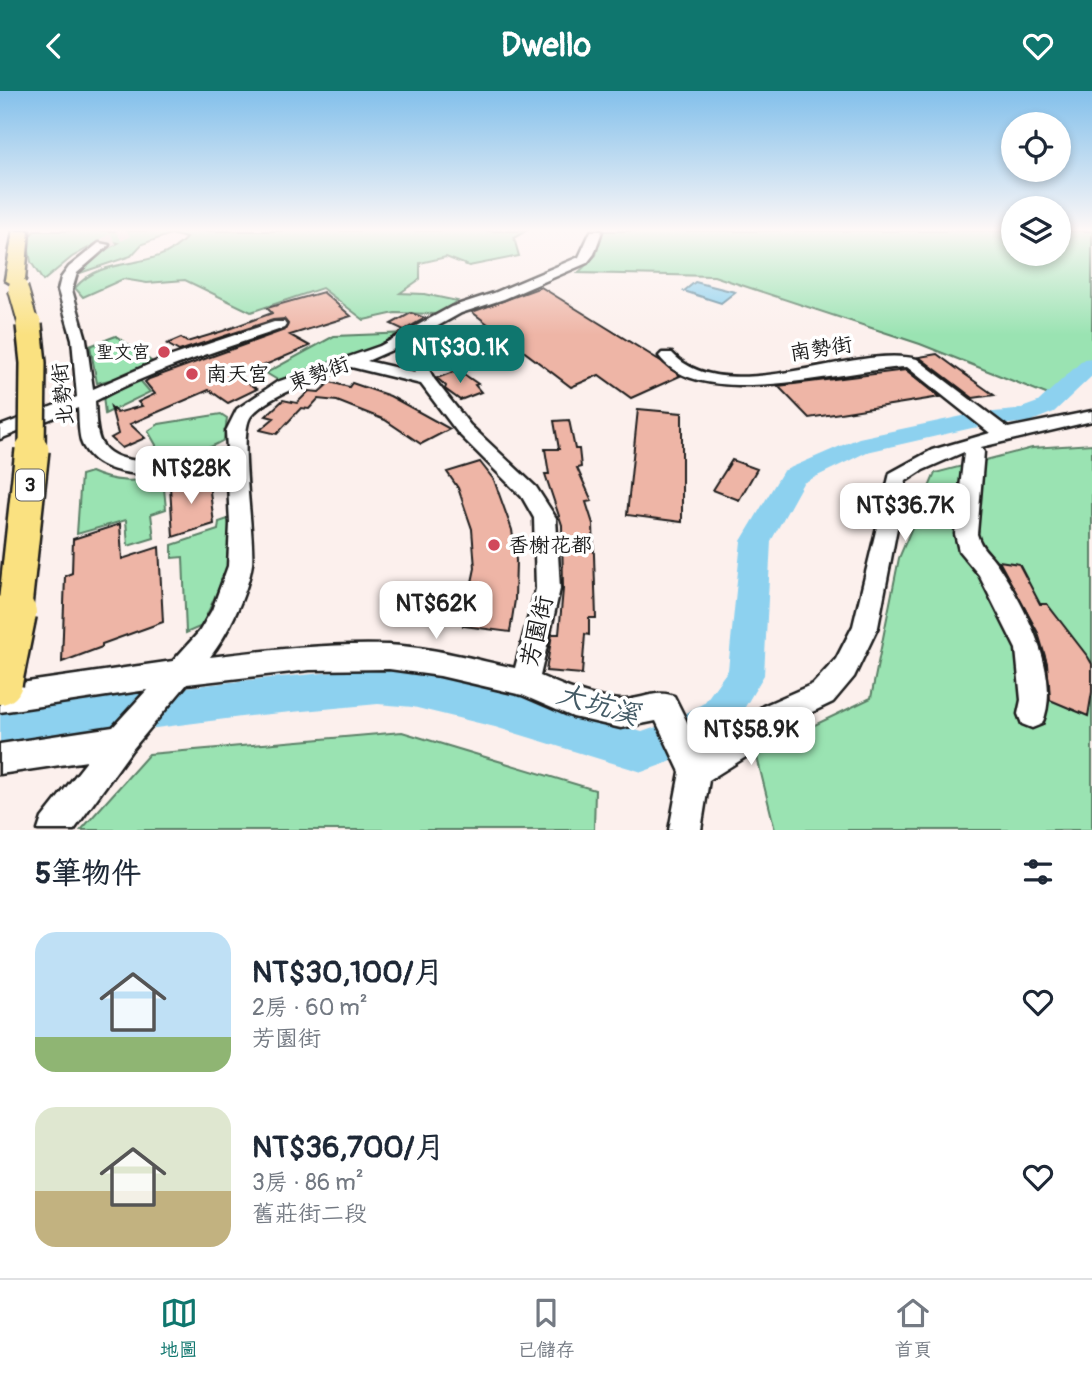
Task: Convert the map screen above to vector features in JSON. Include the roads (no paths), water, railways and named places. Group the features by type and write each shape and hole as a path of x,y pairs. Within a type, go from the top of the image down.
{"highway":[{"name":"3","path":"0,682 17,601 32,466 33,363 28,320 16,284 5,265"},
{"path":"16,284 18,265"}],"street":[{"name":"北勢街","path":"77,265 66,284 79,339 91,444 97,454 113,461 159,468 236,454"},
{"name":"東勢街","path":"121,741 208,641 223,613 240,566 241,524 235,431 243,413 283,386 352,362 405,339 456,310 499,296 570,265"},
{"path":"0,433 86,399 120,381 163,364 279,325"},
{"path":"405,339 427,380"},
{"name":"南勢街","path":"667,356 677,367 707,378 752,380 903,360 911,362 972,409"},
{"path":"352,362 427,380"},
{"name":"芳園街","path":"0,699 182,672 310,657 389,657 440,664 525,683 548,589 545,518 529,492 464,429 427,380"},
{"path":"972,409 1001,432"},
{"path":"691,764 739,745 773,716 823,693 845,668 865,627 897,478 930,456 1001,432 1092,416"},
{"path":"967,445 975,452 966,534 971,551 988,569 1029,648 1035,700 1032,714"},
{"path":"525,683 573,704 621,714 664,706 691,764 685,830"},
{"path":"0,759 121,741"},
{"path":"54,830 121,741"}],"water":[{"path":"695,282 735,292 721,303 684,291"}],"waterway":[{"name":"大坑溪","path":"0,728 249,698 378,686 413,689 495,708 642,752 677,740 718,716 746,675 756,541 793,477 859,446 972,421 1020,417 1046,407 1092,364"}],"place":[{"name":"聖文宮","path":"164,352"},
{"name":"南天宮","path":"192,374"},
{"name":"香榭花都","path":"494,545"}]}
